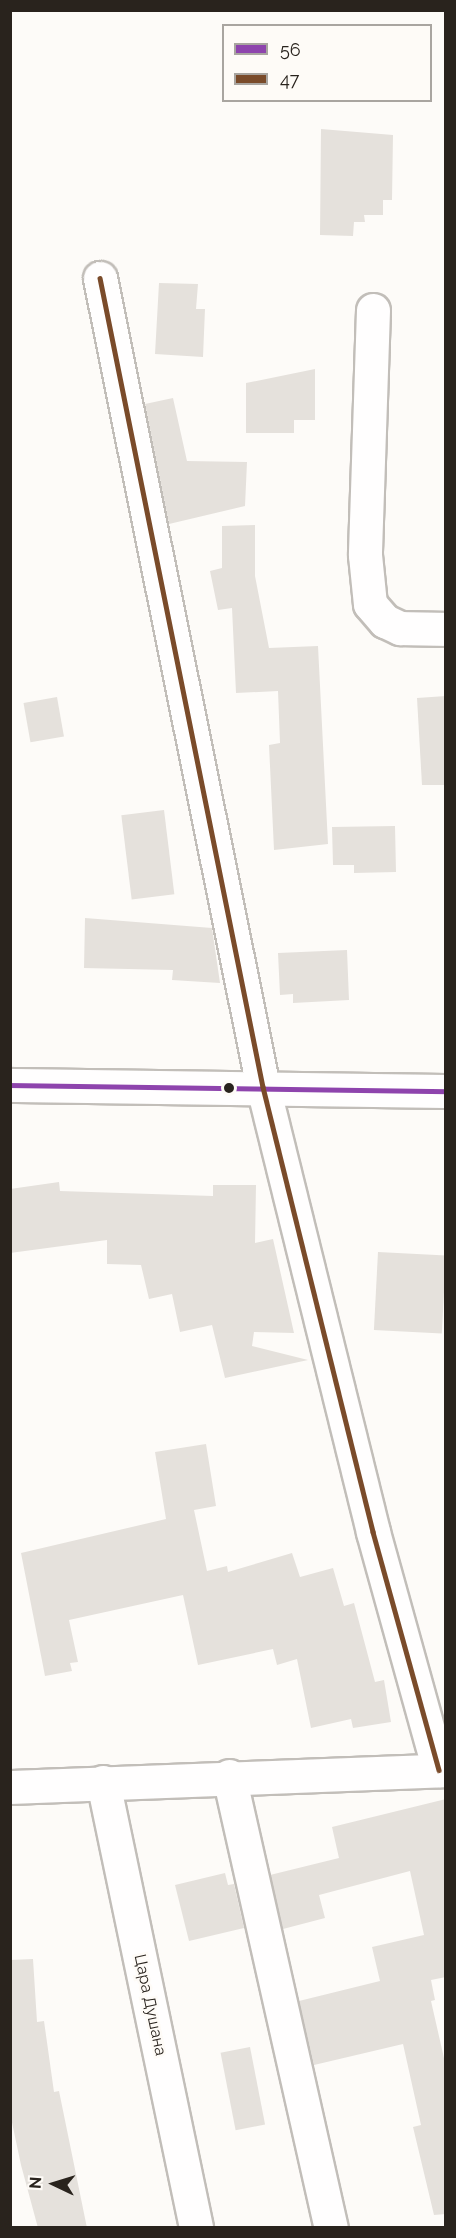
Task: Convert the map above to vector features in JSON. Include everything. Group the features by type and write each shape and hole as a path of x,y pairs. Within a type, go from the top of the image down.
{"street":[{"path":"10,1787 229,1776 442,1770 373,1532 263,1087 100,278"},
{"path":"373,310 368,593 385,621 400,628 446,629"},
{"path":"10,1085 446,1091"},
{"path":"229,1776 332,2228"},
{"name":"Цара Душана","path":"104,1782 196,2228"}],"building":[{"path":"321,129 393,135 392,200 383,200 383,215 364,215 365,222 354,222 353,236 320,235"},
{"path":"159,283 198,284 196,309 205,309 203,357 155,354"},
{"path":"315,369 315,420 294,420 294,433 246,433 246,383"},
{"path":"173,398 187,461 247,462 245,506 169,524 145,404"},
{"path":"255,525 255,576 269,648 318,646 328,844 274,850 269,745 280,743 278,691 236,693 232,608 218,610 210,571 222,568 222,526"},
{"path":"446,696 446,785 422,785 417,698"},
{"path":"57,697 64,736 30,742 24,703"},
{"path":"164,810 174,894 132,900 121,815"},
{"path":"395,826 396,872 354,873 354,865 333,865 332,827"},
{"path":"85,918 212,928 220,983 172,980 173,970 84,968"},
{"path":"347,950 349,1000 293,1003 293,994 280,995 278,953"},
{"path":"59,1182 60,1191 213,1196 213,1185 256,1185 255,1243 273,1239 294,1333 254,1332 252,1346 308,1360 225,1378 212,1325 180,1332 172,1294 149,1299 141,1265 107,1264 107,1240 10,1253 10,1189"},
{"path":"378,1252 446,1256 442,1333 374,1330"},
{"path":"206,1444 216,1506 194,1510 207,1571 227,1566 228,1572 292,1553 300,1577 333,1568 344,1606 354,1603 375,1682 384,1680 391,1722 353,1728 351,1719 311,1728 297,1659 277,1665 273,1649 198,1665 183,1595 69,1620 78,1662 70,1663 72,1671 45,1676 21,1553 166,1519 155,1452"},
{"path":"446,1799 446,1977 431,1980 435,2000 431,2001 446,2067 446,2214 434,2215 413,2127 421,2125 403,2044 314,2065 299,2001 380,1981 372,1947 424,1935 410,1871 319,1895 325,1918 283,1929 270,1875 339,1858 332,1827"},
{"path":"225,1873 228,1885 234,1884 244,1928 189,1941 175,1885"},
{"path":"33,1959 37,2022 44,2021 54,2092 59,2091 87,2228 38,2228 10,2113 10,1960"},
{"path":"250,2047 265,2125 236,2130 221,2053"}],"transit line":[{"name":"47","path":"100,278 263,1087 373,1532 439,1770"},
{"name":"56","path":"10,1085 446,1091"}]}
